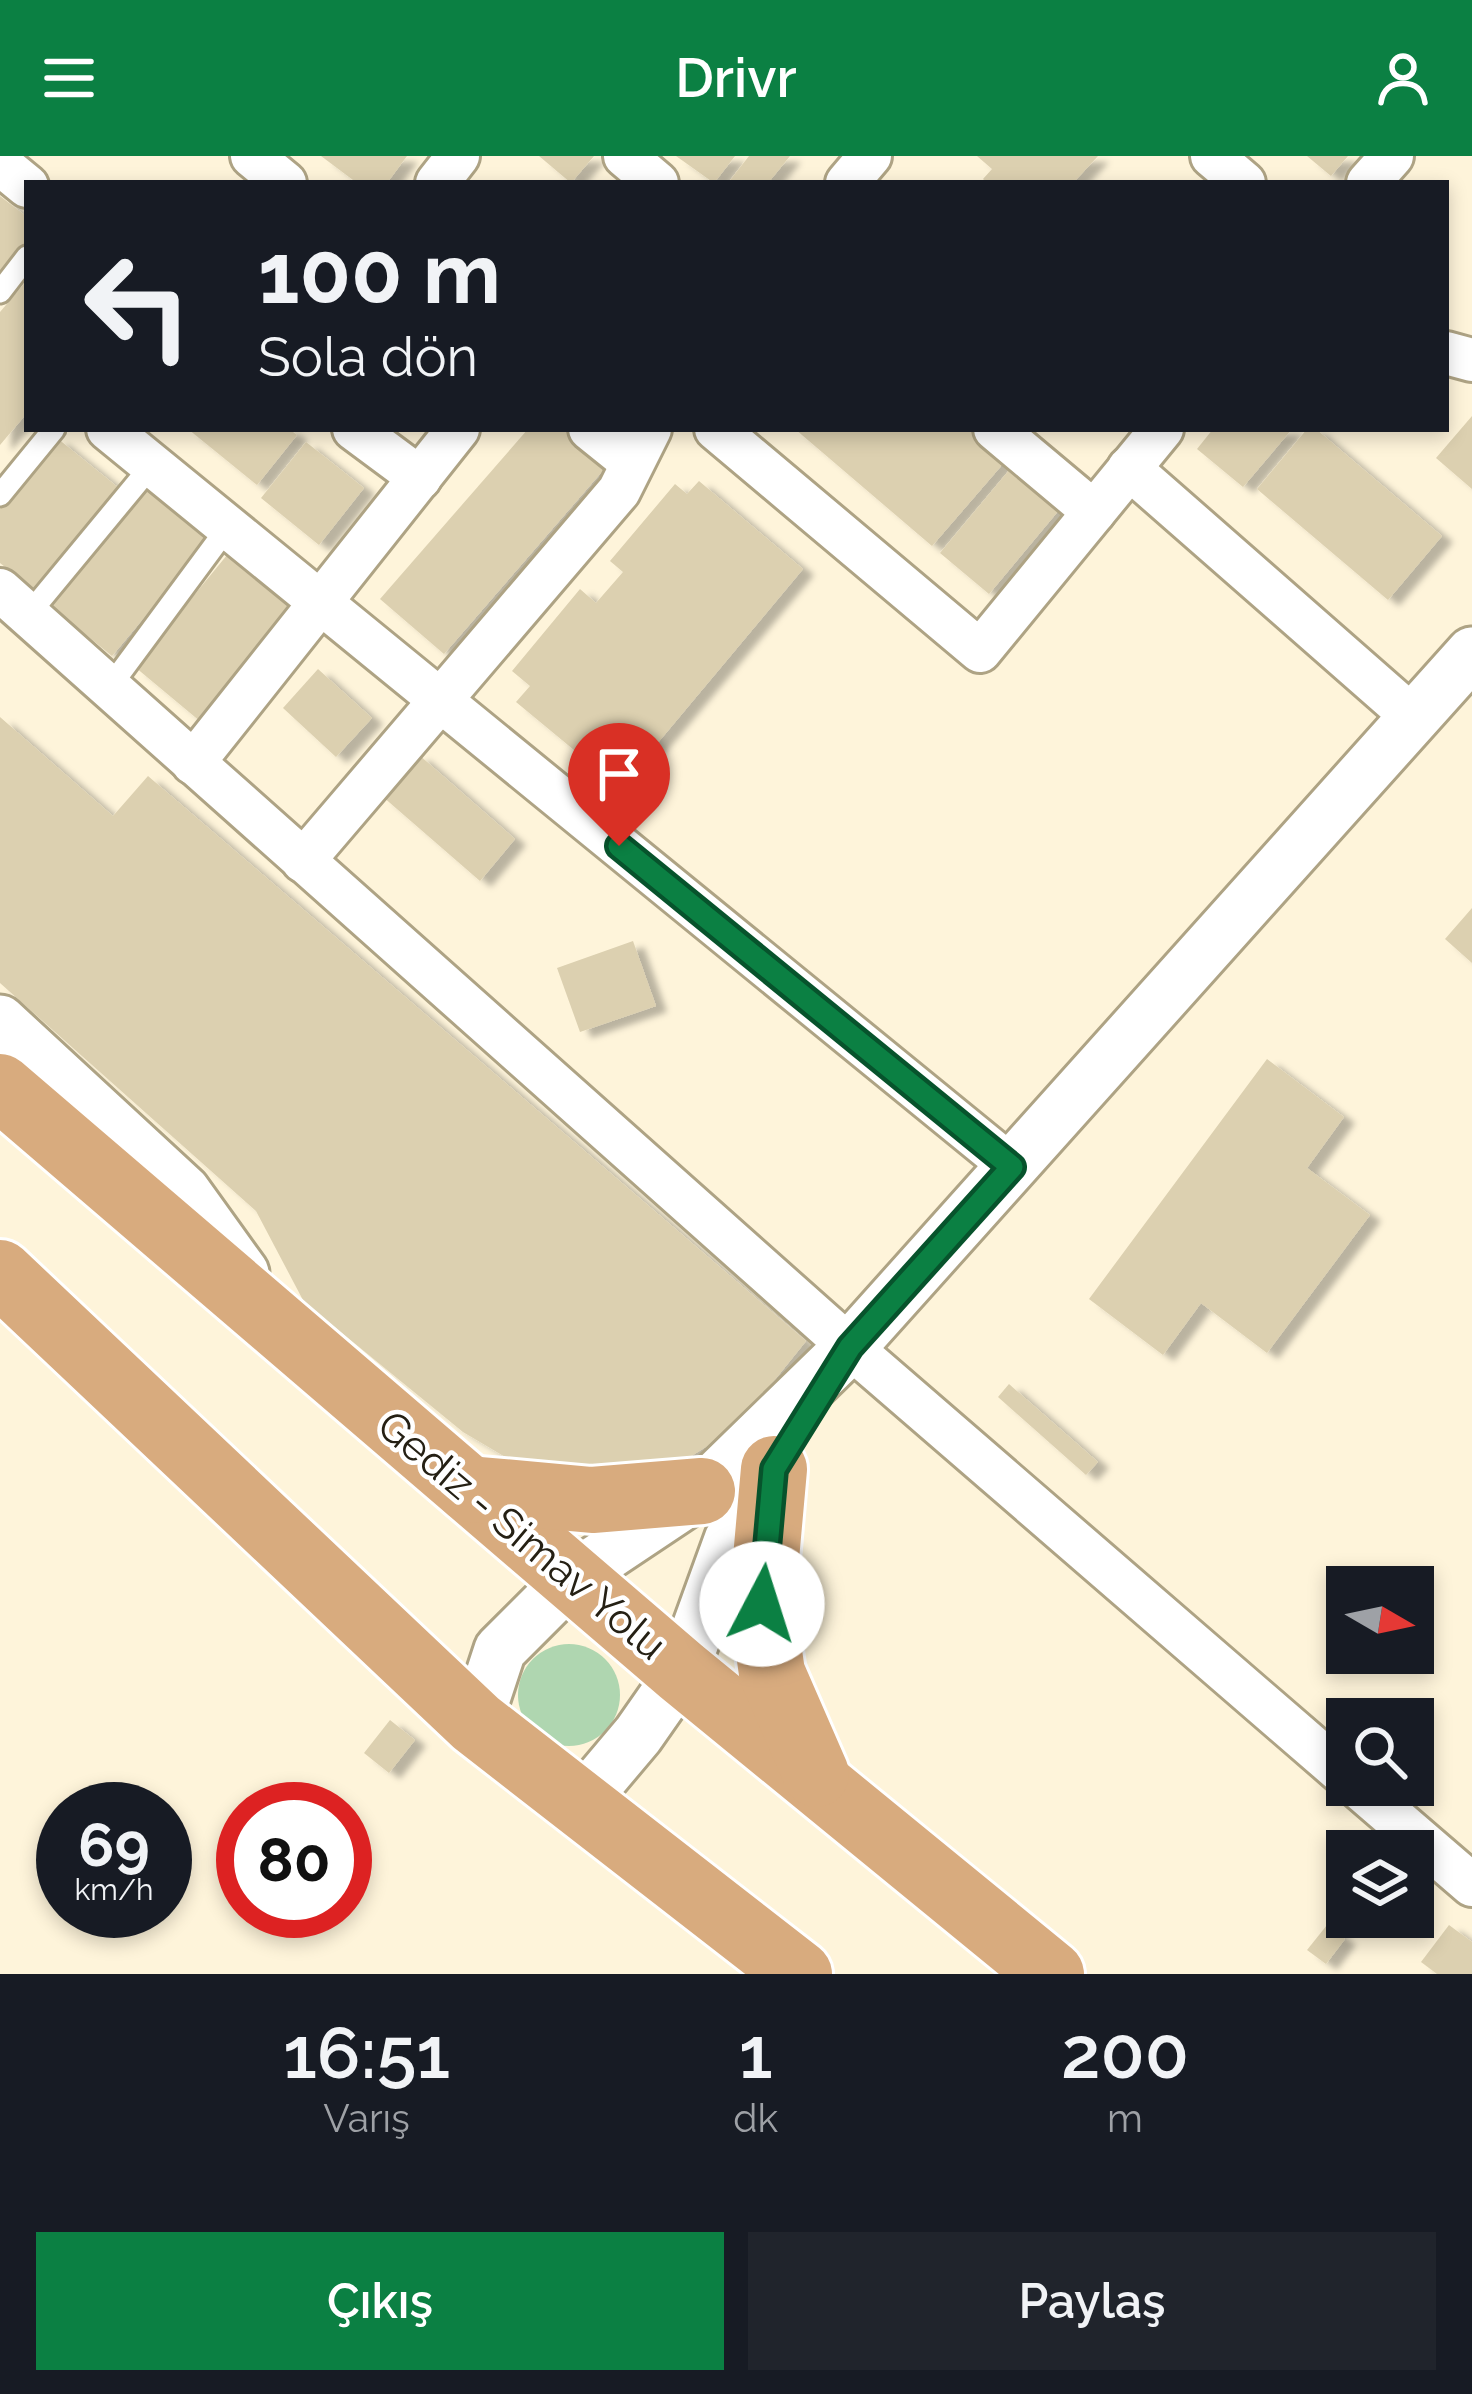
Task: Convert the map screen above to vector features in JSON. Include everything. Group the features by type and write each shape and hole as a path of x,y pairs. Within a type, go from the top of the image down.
{"highway":[{"name":"Gediz - Simav Yolu","path":"0,1087 682,1672 1051,1974"},
{"path":"0,1273 476,1723 799,1974"},
{"path":"774,1469 762,1604 772,1673 822,1788"},
{"path":"469,1489 592,1500 703,1491"}],"street":[{"path":"252,156 281,180"},
{"path":"439,180 458,156"},
{"path":"625,156 653,180"},
{"path":"850,180 870,156"},
{"path":"1212,156 1240,180"},
{"path":"1371,180 1392,156"},
{"path":"112,432 1012,1167"},
{"path":"358,432 420,478"},
{"path":"193,763 456,432"},
{"path":"304,861 620,491 641,446 599,432"},
{"path":"720,432 980,651 1160,432"},
{"path":"999,432 1094,512"},
{"path":"1130,469 1414,718"},
{"path":"14,603 850,1347 1326,1759"},
{"path":"476,1723 500,1650 572,1577 703,1491 850,1347 1472,653"},
{"path":"0,1021 184,1191 289,1336"},
{"path":"579,1805 638,1735 682,1672 730,1540 850,1347"},
{"path":"1380,1806 1472,1886"}],"lane":[{"path":"0,292 24,261"},
{"path":"0,495 52,432"},
{"path":"14,603 152,465"},
{"path":"109,688 228,526"}],"green space":[{"path":"569,1644 598,1652 612,1666 620,1695 612,1724 598,1738 569,1746 540,1738 526,1724 518,1695 526,1666 540,1652"}],"building":[{"path":"321,156 407,156 389,180 353,180"},
{"path":"539,156 594,156 574,180"},
{"path":"676,156 735,156 716,180"},
{"path":"749,156 790,156 770,180 730,180"},
{"path":"977,156 1098,156 1076,180 984,180 992,169"},
{"path":"1307,156 1348,156 1331,176"},
{"path":"0,196 24,215 24,244 0,272"},
{"path":"24,284 24,417 0,445 0,312"},
{"path":"1472,416 1472,489 1436,458"},
{"path":"192,432 297,435 257,485"},
{"path":"525,432 580,432 612,460 444,654 380,599"},
{"path":"799,432 978,432 1008,458 932,546"},
{"path":"1211,432 1289,432 1243,487 1197,449"},
{"path":"1304,432 1320,432 1442,536 1388,600 1257,489"},
{"path":"57,438 120,489 37,592 0,563 0,509"},
{"path":"306,442 364,488 319,545 261,498"},
{"path":"1016,462 1064,504 989,594 940,553"},
{"path":"699,481 803,569 620,788 516,702 530,686 512,671 580,589 596,603 623,572 610,561 675,484 687,494"},
{"path":"142,486 208,541 112,656 46,602"},
{"path":"232,549 299,605 201,722 135,667"},
{"path":"318,669 372,718 336,757 283,708"},
{"path":"0,717 113,816 148,776 806,1341 736,1428 656,1478 524,1468 463,1432 304,1302 256,1211 0,983"},
{"path":"418,754 515,839 480,881 382,796"},
{"path":"1472,908 1472,963 1445,939"},
{"path":"633,941 656,1006 580,1032 557,968"},
{"path":"1267,1059 1344,1117 1307,1168 1370,1215 1267,1353 1201,1303 1163,1355 1089,1299"},
{"path":"1009,1384 1098,1462 1086,1475 998,1397"},
{"path":"390,1720 415,1740 389,1773 364,1753"},
{"path":"1449,1925 1472,1942 1472,1974 1437,1974 1421,1962"},
{"path":"1326,1926 1326,1938 1345,1939 1326,1964 1307,1950"}],"route":[{"path":"619,846 1012,1167 850,1347 774,1469 762,1604"}]}
